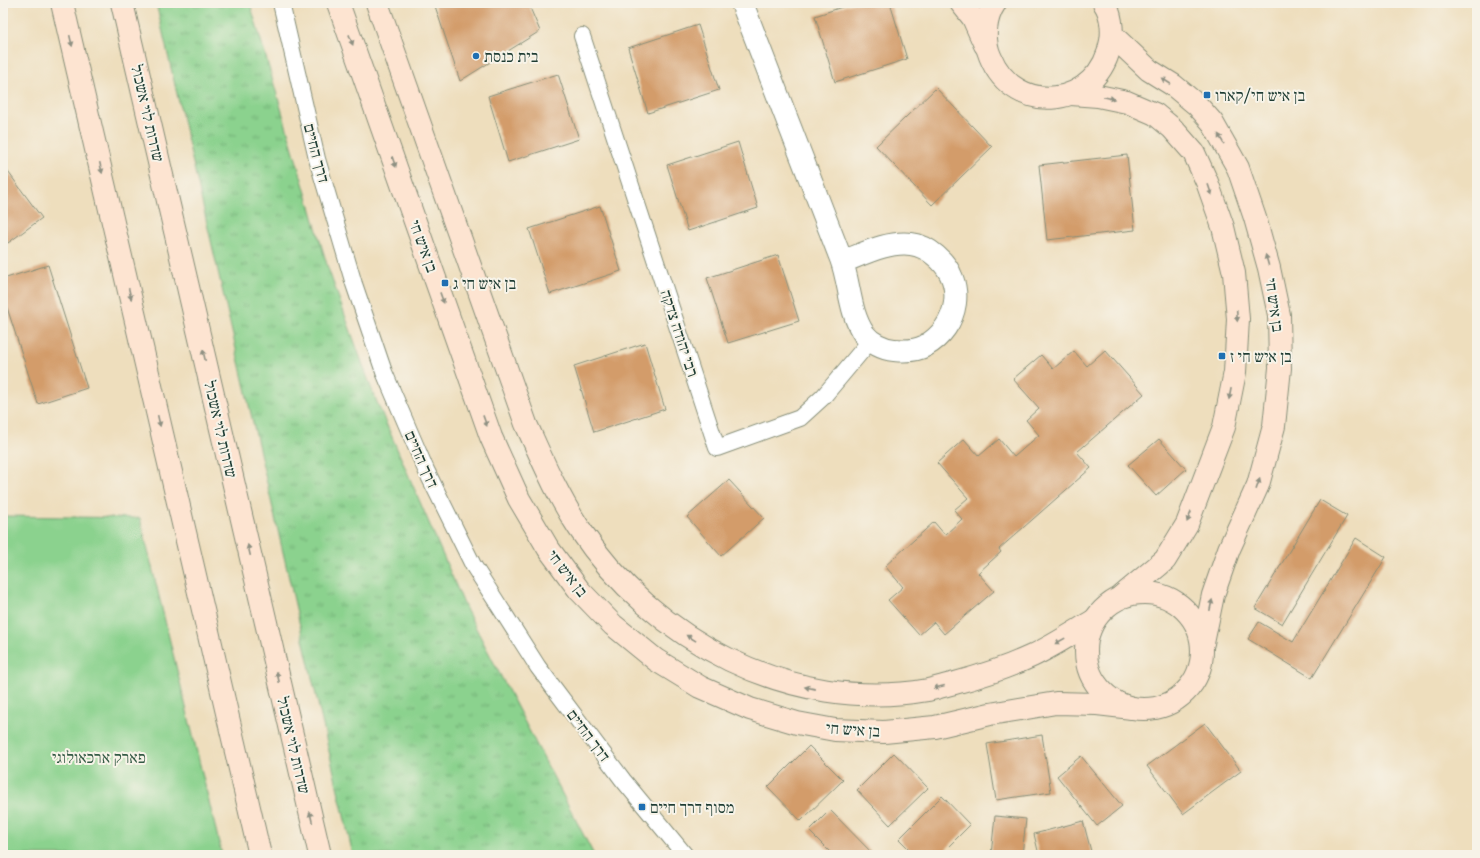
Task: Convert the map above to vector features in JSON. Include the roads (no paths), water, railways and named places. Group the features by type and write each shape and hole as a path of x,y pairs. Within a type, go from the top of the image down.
{"street":[{"path":"62,3 260,855"},
{"name":"שדרות לוי אשכול","path":"122,3 320,855"},
{"name":"בן איש חי","path":"338,3 489,430 518,499 548,548 579,590 613,625 656,660 700,687 750,709 797,723 835,730 884,732 935,727 990,714 1056,703 1097,704 1132,708"},
{"path":"377,3 526,424 551,482 579,528 608,567 638,598 677,630 718,654 756,672 805,687 846,693 883,695 928,690 972,678 1030,657 1093,621 1106,606 1122,596 1165,560 1187,524 1224,427 1235,372 1238,320 1234,273 1223,227 1208,182 1194,153 1172,128 1155,114 1127,102 1098,96 1071,94 1049,98 1028,95 1009,84 994,68 987,48 973,18 961,3"},
{"path":"742,3 842,262 855,314 864,333 870,341 887,349 906,351 924,346 944,331 953,314 956,296 952,278 944,262 929,250 912,244 893,244 842,262"},
{"path":"987,48 986,28 991,8 995,3"},
{"path":"1071,94 1088,85 1101,71 1109,54 1112,20 1104,3"},
{"name":"בן איש חי","path":"1112,20 1149,70 1173,85 1197,105 1212,122 1238,168 1255,218 1269,268 1279,315 1280,368 1274,426 1258,486 1229,549 1213,595 1203,643"},
{"path":"1093,621 1087,638 1086,657 1090,675 1100,690 1115,702 1132,708 1150,709 1168,704 1184,694 1196,680 1202,662 1203,643 1195,621 1188,611 1174,600 1158,593 1140,592 1122,596"}],"lane":[{"name":"דרך החיים","path":"281,3 317,159 354,284 384,372 426,470 473,565 538,667 623,780 685,855"},
{"name":"רבי יהודה צדקה","path":"582,36 718,448 800,418 823,397 870,341"}],"place":[{"name":"בית כנסת","path":"476,56"},
{"name":"בן איש חי/קארו","path":"1207,95"},
{"name":"בן איש חי ג","path":"445,283"},
{"name":"בן איש חי ז","path":"1222,356"},
{"name":"מסוף דרך חיים","path":"642,807"}],"park label":[{"name":"פארק ארכאולוגי","path":"99,757"}]}
